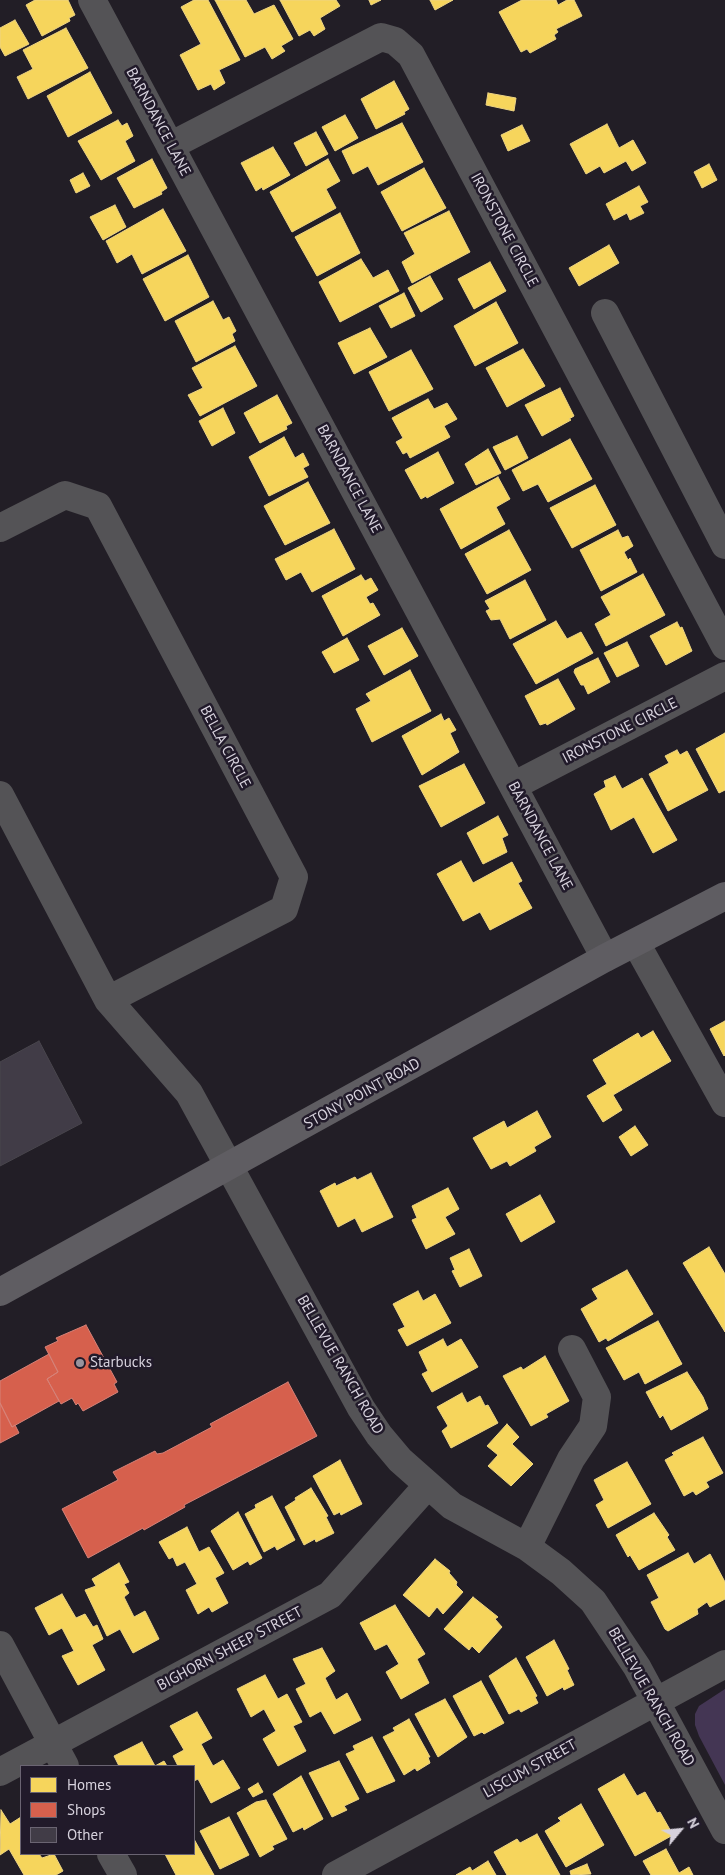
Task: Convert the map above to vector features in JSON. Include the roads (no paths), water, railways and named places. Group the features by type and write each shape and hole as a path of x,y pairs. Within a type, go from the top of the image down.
{"main road":[{"name":"STONY POINT ROAD","path":"0,1292 230,1167 605,958 725,896"}],"street":[{"name":"BARNDANCE LANE","path":"92,0 605,958"},
{"name":"IRONSTONE CIRCLE","path":"170,146 381,37 395,41 411,55 725,646"},
{"path":"606,314 725,545"},
{"name":"BELLA CIRCLE","path":"0,528 65,496 98,506 294,877 284,909 108,1000"},
{"name":"IRONSTONE CIRCLE","path":"513,786 725,676"},
{"path":"0,795 108,1000 189,1093 230,1167"},
{"path":"636,943 725,1103"},
{"name":"BELLEVUE RANCH ROAD","path":"230,1167 362,1408 379,1435 400,1460 427,1486 452,1506 527,1547 561,1572 593,1601 620,1639 725,1830"},
{"path":"527,1547 571,1459 593,1426 597,1397 572,1349"},
{"name":"BIGHORN SHEEP STREET","path":"24,1765 58,1755 330,1595 427,1486"},
{"path":"0,1645 58,1755"},
{"name":"LISCUM STREET","path":"336,1875 725,1664"},
{"name":"BIGHORN SHEEP STREET","path":"0,1772 20,1766"},
{"path":"112,1855 123,1875"}],"place":[{"name":"Starbucks","path":"80,1363"}]}
